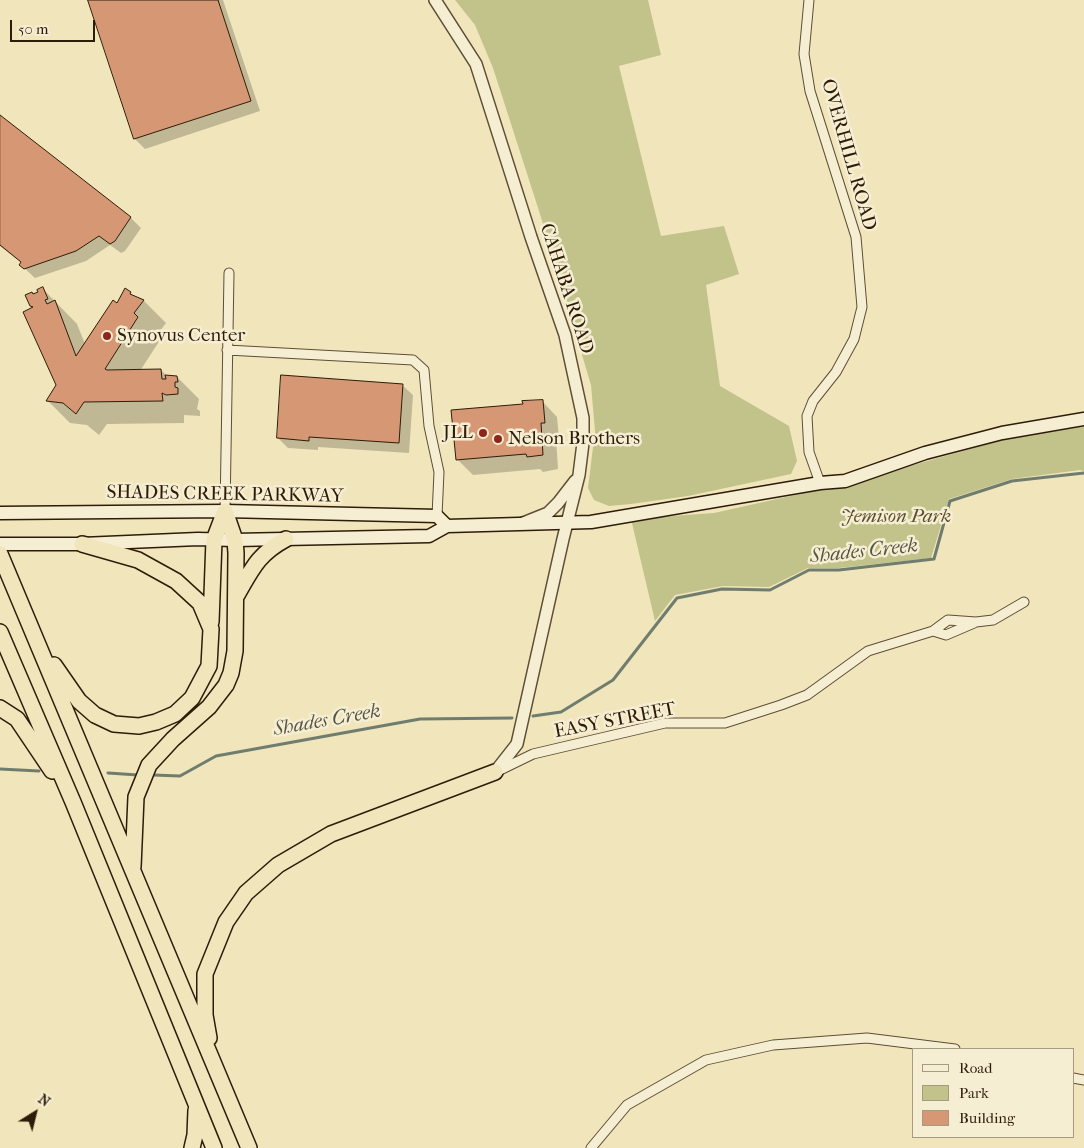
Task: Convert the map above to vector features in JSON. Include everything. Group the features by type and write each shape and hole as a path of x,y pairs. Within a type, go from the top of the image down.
{"highway":[{"path":"35,635 72,692 86,708 104,720 124,725 139,726 156,722 175,714 192,698 209,666 214,540 225,511"},
{"path":"133,873 136,797 149,765 173,739 209,707 226,685 231,673 235,652 237,597 235,540 225,511"},
{"path":"237,597 253,566 261,556 270,548 286,539"},
{"path":"82,544 138,560 176,581 200,603 211,629"},
{"path":"0,554 249,1148"},
{"path":"0,632 73,802 214,1148"},
{"path":"0,708 18,719 73,802"},
{"path":"215,1069 204,1016 205,974 226,922 246,893 278,865 331,834 495,772"},
{"path":"192,1148 195,1135 196,1103"}],"main road":[{"path":"0,544 82,544 429,536 447,526 591,522 820,483 845,481 925,453 1002,432 1084,419"},
{"name":"SHADES CREEK PARKWAY","path":"0,512 225,511 437,516"},
{"path":"437,516 447,526"}],"street":[{"name":"CAHABA ROAD","path":"435,0 476,64 530,237 566,335 583,418 583,443 579,475 517,744 495,772"},
{"name":"OVERHILL ROAD","path":"809,0 804,54 808,82 856,237 862,307 854,339 836,372 813,401 807,416 809,452 820,483"},
{"path":"225,511 229,273"},
{"path":"227,350 413,360 424,370 429,426 439,472 437,516"},
{"path":"522,524 548,513 579,475"},
{"name":"EASY STREET","path":"495,772 533,754 665,723 725,723 807,695 868,651 933,632 948,620 976,622 993,620 1024,602"},
{"name":"EASY STREET","path":"933,632 946,635 976,622"},
{"path":"591,1148 627,1104 706,1060 773,1045 867,1038 947,1048"}],"green space":[{"path":"455,0 648,0 661,55 619,66 661,236 724,226 739,274 706,285 720,386 789,426 797,461 791,474 688,496 631,504 609,506 594,500 588,488 595,431 591,385 540,214 493,68 475,25"},
{"name":"Jemison Park","path":"1084,424 1084,471 1012,479 949,499 931,558 839,568 808,568 769,587 723,586 675,595 655,621 631,519 714,513 849,483 1013,437"}],"building":[{"path":"88,0 218,0 251,101 134,139"},
{"path":"0,115 131,217 115,241 110,244 99,236 76,251 24,269 19,265 21,262 0,245"},
{"name":"Synovus Center","path":"43,287 48,299 45,300 47,304 55,300 76,356 113,300 117,303 125,288 131,292 130,294 144,300 134,313 138,317 105,369 161,369 162,379 166,379 165,375 177,376 178,382 175,382 175,387 178,388 178,394 166,395 162,393 163,401 84,402 76,414 63,403 46,401 56,385 23,312 33,307 30,306 25,295 38,292 37,290"},
{"path":"281,375 403,384 399,443 309,437 309,441 277,438"},
{"name":"Nelson Brothers","path":"543,400 545,423 541,423 543,455 527,457 526,454 456,460 451,410 523,404 522,401"}],"waterway":[{"name":"Shades Creek","path":"533,716 561,712 613,680 677,598 722,589 770,590 809,570 839,570 934,559 950,501 1012,481 1084,473"},
{"name":"Shades Creek","path":"153,775 180,776 216,756 420,719 512,718"},
{"name":"Shades Creek","path":"0,769 39,771"},
{"name":"Shades Creek","path":"108,773 138,775"}],"place":[{"name":"Synovus Center","path":"107,336"},
{"name":"JLL","path":"483,433"},
{"name":"Nelson Brothers","path":"498,439"}]}
